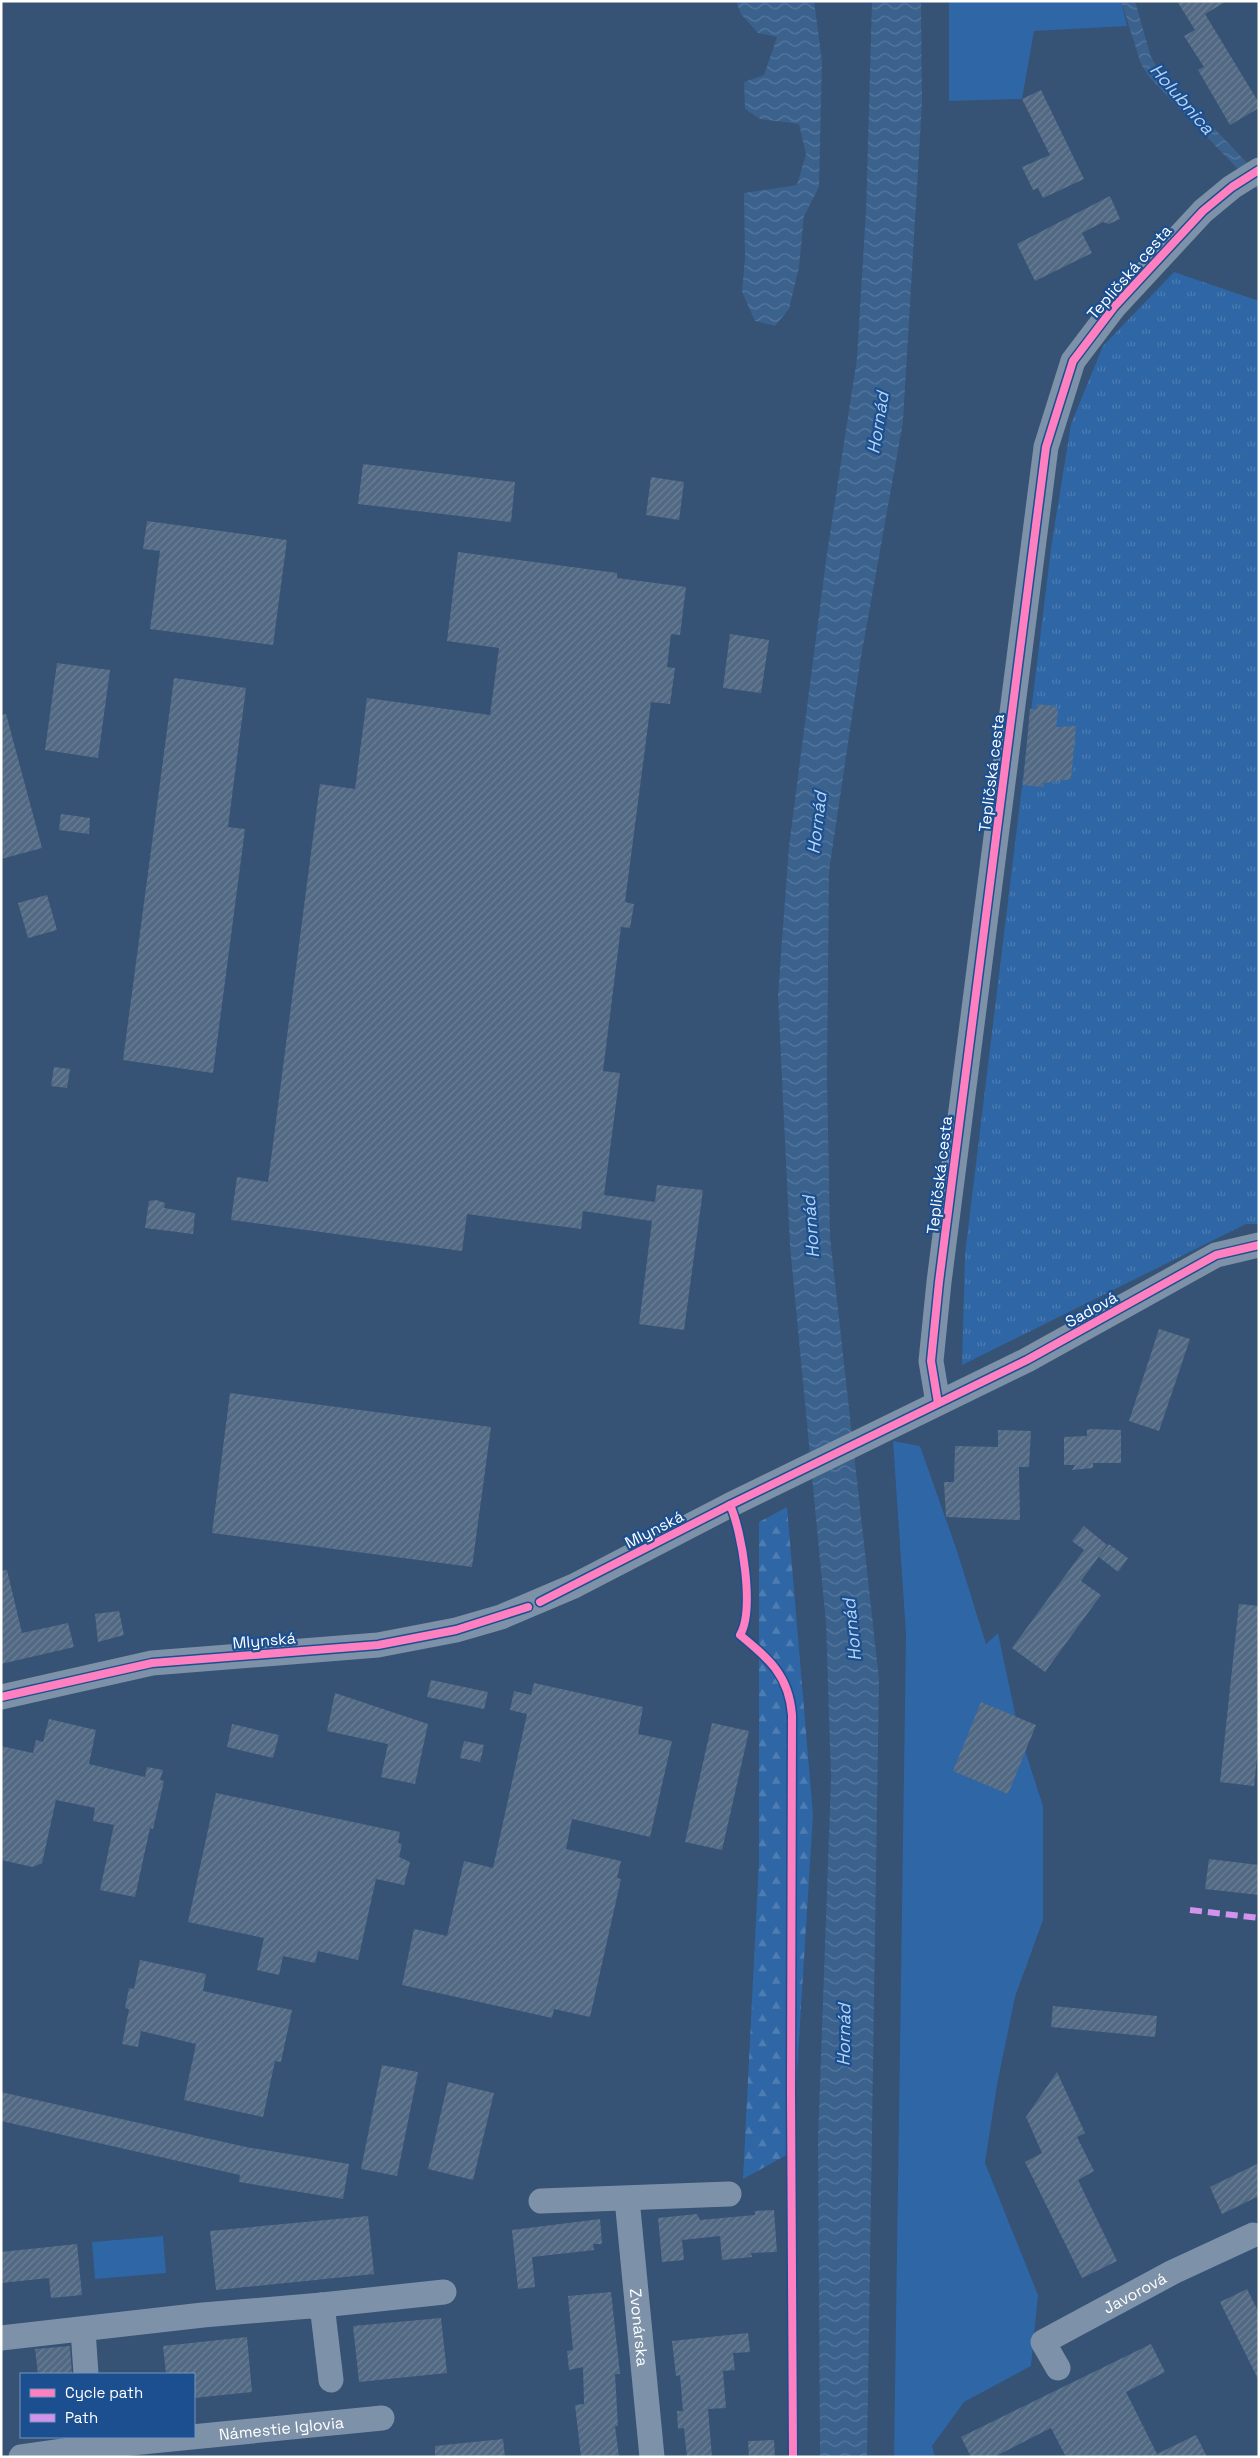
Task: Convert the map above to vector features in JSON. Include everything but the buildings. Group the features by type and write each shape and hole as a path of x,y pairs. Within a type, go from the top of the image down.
{"street":[{"name":"Tepličská cesta","path":"938,1403 931,1361 939,1282 1046,447 1073,361 1114,307 1188,226 1232,187 1259,170"},
{"name":"Sadová","path":"938,1403 1027,1360 1216,1255 1259,1245"},
{"name":"Mlynská","path":"1,1697 152,1663 378,1644 456,1630 501,1617 574,1586 781,1480 938,1403"},
{"path":"541,2201 729,2194"},
{"name":"Zvonárska","path":"628,2199 652,2457"},
{"name":"Javorová","path":"1058,2368 1043,2342 1173,2272 1257,2238"},
{"path":"1,2338 203,2315 444,2292"},
{"path":"322,2305 331,2380"},
{"path":"83,2330 86,2373"},
{"name":"Námestie Iglovia","path":"195,2433 382,2418"},
{"name":"Námestie Iglovia","path":"21,2457 92,2442 140,2438"}],"green space":[{"path":"949,1 1121,1 1127,26 1034,31 1022,99 949,101"},
{"path":"1174,272 1259,301 1259,1224 1246,1224 962,1365 965,1254 1051,548 1071,424 1103,346"},
{"path":"893,1441 920,1446 957,1551 986,1644 998,1633 1019,1732 1043,1806 1043,1920 1015,1997 997,2085 985,2163 1038,2295 1031,2366 964,2402 932,2446 935,2457 894,2457 906,1634"},
{"path":"787,1507 813,1815 792,2152 743,2179 759,1860 759,1522"},
{"path":"163,2236 166,2273 95,2279 92,2242"}],"water":[{"path":"736,1 814,1 822,61 819,187 804,216 799,267 789,309 775,326 755,321 742,292 745,258 744,193 797,185 806,154 799,124 760,119 745,109 744,82 764,75 777,37 758,33 741,14"},
{"name":"Hornád","path":"872,1 921,1 922,103 903,422 860,663 829,871 827,1075 830,1237 879,1679 867,2457 820,2457 818,2139 831,1779 826,1623 790,1246 778,995 789,846 827,553 857,358 866,210"},
{"name":"Holubnica","path":"1121,1 1135,1 1151,57 1160,72 1259,175 1259,191 1150,78 1141,64"}],"marked path":[{"path":"1190,1910 1259,1918"}],"cycle path":[{"path":"938,1403 931,1361 939,1282 1046,447 1073,361 1114,307 1203,211 1232,187 1259,170"},
{"path":"540,1602 730,1505 1027,1360 1216,1255 1259,1245"},
{"path":"730,1505 739,1533 747,1590 744,1623 740,1635 768,1660 782,1678 787,1689 792,1715 791,2092 793,2457"},
{"path":"1,1697 152,1663 378,1645 456,1630 528,1607"}]}
